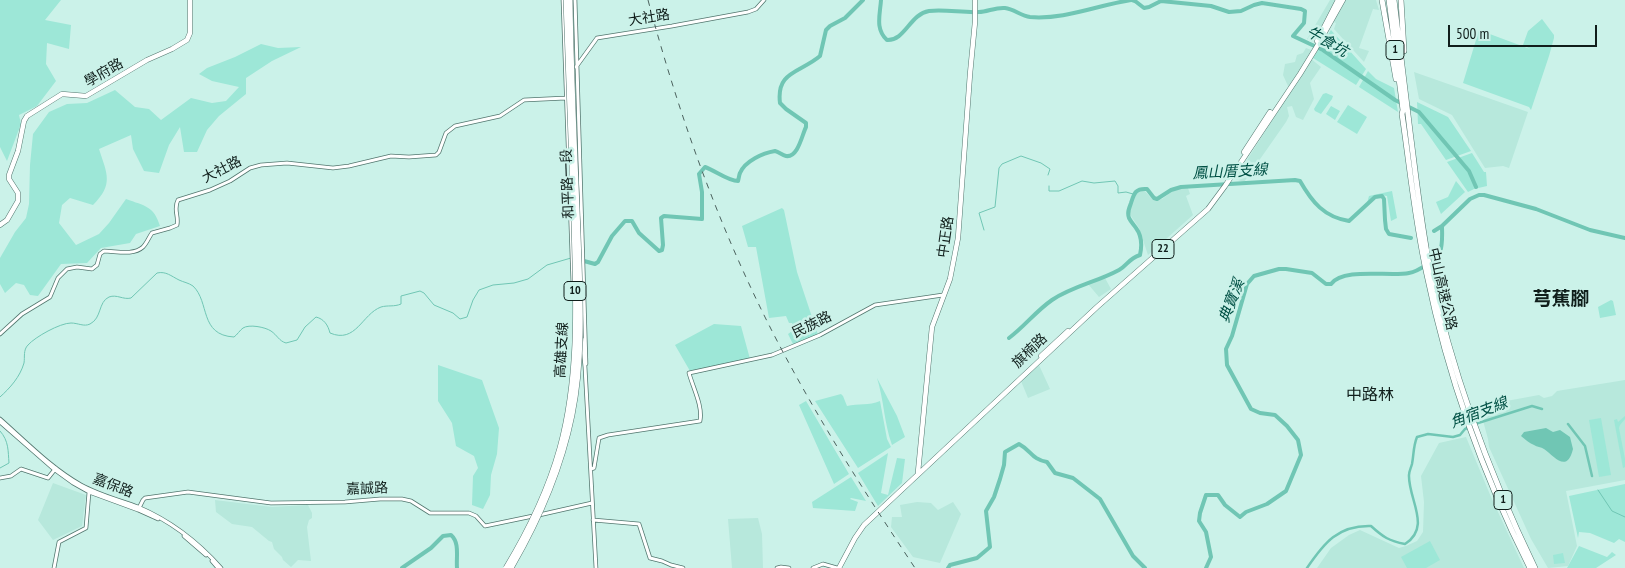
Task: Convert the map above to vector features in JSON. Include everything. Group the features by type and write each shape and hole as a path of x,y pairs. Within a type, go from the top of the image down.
{"highway":[{"name":"高雄支線","path":"506,568 522,541 546,490 560,448 570,399 576,297 565,0"},
{"name":"高雄支線","path":"511,568 542,510 561,457 572,414 579,354 580,280 570,0"},
{"path":"1383,0 1403,100"},
{"path":"1383,0 1389,35"},
{"name":"中山高速公路","path":"1389,0 1403,100"},
{"name":"中山高速公路","path":"1394,0 1402,64 1403,111 1425,252 1444,348 1501,508 1530,568"},
{"path":"1400,1 1404,52 1402,64"},
{"name":"中山高速公路","path":"1473,431 1535,568"}],"main road":[{"name":"學府路","path":"0,225 7,220 18,201 18,193 9,180 9,175 18,151 24,121 28,114 62,94 66,93 82,97 89,95 147,60 183,42 190,33 190,0"},
{"name":"中正路","path":"919,472 932,327 950,279 958,238 975,0"},
{"name":"22","path":"1318,42 1338,0"},
{"name":"22","path":"1318,42 1343,0"},
{"name":"旗楠路","path":"838,568 855,533 1097,307 1208,209 1318,42"},
{"name":"旗楠路","path":"838,568 860,530 919,472"}],"street":[{"name":"和平路一段","path":"565,0 566,98 574,300 585,367"},
{"name":"和平路一段","path":"574,0 585,367 596,568"},
{"name":"大社路","path":"576,67 597,38 748,12 756,9 764,0"},
{"name":"大社路","path":"0,334 22,314 50,297 58,278 67,269 77,267 92,269 97,265 100,254 104,251 119,253 140,249 146,244 152,233 177,225 175,208 178,200 210,190 230,181 250,168 286,163 333,168 391,156 436,155 446,133 455,126 500,116 524,100 566,98"},
{"name":"民族路","path":"591,469 594,468 596,463 599,438 700,421 699,405 689,373 772,355 820,335 875,305 943,295"},
{"name":"嘉保路","path":"0,421 56,469 90,491 139,509 165,521 185,534 203,549 220,568"},
{"path":"0,478 11,476 21,469 48,478 56,469"},
{"path":"54,568 59,542 86,528 90,491"},
{"name":"嘉誠路","path":"139,509 143,500 147,498 188,492 271,503 345,502 380,499 402,500 411,501 430,514 469,513 476,516 485,526 592,503"},
{"path":"593,520 639,524 650,558 683,568"},
{"path":"813,568 823,564 838,568"},
{"path":"778,568 789,568"}],"shaded area":[{"path":"0,0 61,0 45,20 71,25 69,49 47,43 46,64 56,81 37,106 19,115 21,124 7,161 0,147"},
{"path":"1330,0 1376,0 1379,10 1373,9 1359,48 1369,51 1364,62 1334,29 1336,23 1326,18 1313,42 1307,39"},
{"path":"1542,19 1554,35 1554,38 1531,110 1529,107 1463,83 1479,30 1530,49 1523,45 1528,31"},
{"path":"1331,30 1366,69 1356,85 1313,58"},
{"path":"261,44 278,48 301,47 272,61 246,78 246,94 219,116 207,130 197,152 184,152 180,127 169,145 159,173 144,171 133,149 131,135 99,149 107,178 104,191 93,205 70,198 62,205 59,223 76,245 99,234 126,199 144,205 152,211 158,219 160,226 136,234 130,243 101,248 87,263 61,264 38,296 30,295 24,285 16,283 5,293 0,284 0,258 15,232 26,218 29,204 33,134 49,112 67,104 87,103 115,90 135,107 149,109 161,120 191,98 212,103 226,101 239,87 212,81 199,74 207,68"},
{"path":"1306,48 1314,51 1310,58 1321,67 1310,83 1314,99 1303,120 1296,117 1292,106 1287,107 1289,116 1286,122 1244,182 1235,179 1292,89 1288,86 1283,75 1285,64 1295,62 1297,55 1303,53"},
{"path":"1368,71 1376,79 1394,88 1398,112 1359,87"},
{"path":"1414,72 1528,112 1509,168 1503,166 1485,168 1452,115 1419,99"},
{"path":"1326,93 1333,96 1321,114 1314,109 1323,94"},
{"path":"1417,102 1448,117 1471,151 1446,160 1421,124 1418,124"},
{"path":"1348,105 1367,117 1357,134 1337,122"},
{"path":"1331,106 1340,111 1335,120 1326,114"},
{"path":"1472,153 1484,172 1486,172 1487,186 1468,192 1447,162"},
{"path":"1456,181 1465,192 1441,214 1436,202 1448,197"},
{"path":"1188,188 1190,194 1186,196 1193,215 1148,255 1139,228 1129,213 1134,196 1144,190 1153,200 1162,199 1173,191"},
{"path":"1392,191 1397,218 1391,221 1387,196 1376,197 1367,203 1369,196"},
{"path":"782,208 797,272 818,335 793,344 788,334 795,329 792,323 789,323 786,316 769,318 756,247 748,247 742,226"},
{"path":"1105,278 1111,289 1099,297 1088,284"},
{"path":"1611,300 1613,301 1616,315 1600,318 1598,307"},
{"path":"714,324 741,326 750,359 690,371 675,345"},
{"path":"438,365 482,380 499,428 497,454 491,475 490,495 483,509 472,505 473,476 478,468 474,456 456,446 452,423 438,401"},
{"path":"1039,365 1050,389 1028,398 1021,381"},
{"path":"877,378 897,416 905,437 892,445 887,428"},
{"path":"1625,380 1625,480 1566,491 1577,546 1568,566 1548,568 1531,539 1489,447 1479,406 1539,395 1544,398 1552,396 1557,391"},
{"path":"841,394 847,406 880,401 887,439 891,447 858,468 815,401"},
{"path":"806,401 849,474 834,484 799,405"},
{"path":"1625,416 1619,428 1625,459 1625,467 1623,468 1614,420 1617,419 1618,422"},
{"path":"1601,418 1611,475 1599,477 1589,420"},
{"path":"1546,428 1553,432 1560,430 1570,437 1573,449 1567,461 1564,462 1556,459 1544,449 1532,444 1521,436 1524,432"},
{"path":"1466,437 1524,568 1317,568 1331,548 1349,535 1360,530 1399,548 1417,541 1423,532 1424,502 1421,476 1439,443"},
{"path":"888,453 881,493 888,495 897,458 905,459 902,483 878,506 858,473"},
{"path":"851,477 866,501 851,498 858,502 855,511 813,508 812,502"},
{"path":"53,483 86,495 82,526 53,540 38,520"},
{"path":"1625,484 1625,542 1619,539 1614,543 1590,533 1579,532 1578,538 1569,496"},
{"path":"215,500 272,507 308,505 312,513 312,518 309,520 307,527 311,561 298,560 291,567 274,549 272,542 252,527 232,524 216,512"},
{"path":"917,502 931,503 938,510 953,502 961,514 940,563 913,557 891,527 892,517 902,517 900,505"},
{"path":"758,518 762,534 763,568 732,568 728,519"},
{"path":"1430,541 1440,560 1426,568 1407,568 1401,557"},
{"path":"1579,546 1607,557 1612,552 1616,555 1596,568 1567,568"},
{"path":"1563,553 1565,563 1554,564 1553,555"}],"waterway":[{"name":"牛食坑","path":"584,261 595,264 598,262 612,236 625,221 632,221 639,233 659,251 662,250 663,245 661,218 664,216 702,219 702,192 699,174 705,167 738,181 742,169 750,161 775,151 786,156 794,153 797,150 806,123 780,103 782,85 791,74 820,56 826,30 845,18 863,0"},
{"name":"牛食坑","path":"881,0 880,26 883,36 887,40 898,36 917,17 929,11 979,12 1005,8 1030,17 1043,17 1068,14 1131,0"},
{"name":"牛食坑","path":"1132,0 1144,8 1161,1 1211,6 1229,12 1241,11 1262,3 1305,11 1304,23 1293,36 1323,50 1395,100 1419,112 1469,171 1476,187"},
{"path":"984,230 979,213 995,207 999,168 1002,164 1021,156 1041,163 1050,169 1048,175"},
{"name":"鳳山厝支線","path":"1009,338 1052,300 1068,291 1119,270 1133,258 1140,255 1141,245 1138,231 1128,214 1134,194 1140,190 1147,189 1157,199 1171,190 1181,187 1295,180 1300,181 1314,202 1326,212 1332,216 1349,221 1375,197 1382,196 1384,199 1386,229 1389,234 1411,238"},
{"path":"1049,186 1049,191 1059,191 1082,181 1094,183 1115,181 1118,186 1118,193 1126,192 1133,194"},
{"name":"典寶溪","path":"1206,568 1211,557 1206,532 1199,521 1206,495 1218,495 1225,505 1240,517 1246,512 1267,504 1286,491 1301,455 1298,440 1287,426 1275,415 1260,413 1251,409 1227,365 1226,349 1232,336 1247,284 1254,276 1286,269 1312,273 1326,284 1331,284 1337,279 1356,274 1401,274 1415,272 1433,261 1439,254 1442,242 1442,226 1470,199 1479,195 1536,209 1590,230 1625,238"},
{"name":"典寶溪","path":"1434,231 1442,226"},
{"name":"牛食坑","path":"0,397 17,378 24,363 25,349 36,338 61,325 71,323 90,324 96,318 106,299 112,296 131,298 157,273 166,273 193,286 202,300 210,324 223,335 234,337 243,328 249,326 265,328 286,343 297,340 305,327 316,317 325,323 330,333 346,335 358,327 374,311 381,307 401,304 401,296 420,291 434,305 453,313 460,319 467,317 479,290 493,285 514,283 528,279 547,265 571,258"},
{"name":"角宿支線","path":"1475,424 1532,406 1542,409"},
{"name":"角宿支線","path":"1568,424 1585,446 1592,476"},
{"name":"角宿支線","path":"1307,568 1326,543 1333,537 1359,526 1371,526 1386,538 1405,544 1413,537 1418,521 1409,475 1417,437 1428,434 1453,437 1460,435 1465,429 1470,427"},
{"name":"牛食坑","path":"0,431 7,442 9,463 0,468"},
{"name":"典寶溪","path":"948,568 950,565 977,558 990,547 986,511 994,497 1000,479 1005,452 1019,444 1038,459 1047,462 1055,473 1073,478 1100,499 1133,556 1145,568"},
{"name":"角宿支線","path":"1598,490 1612,511 1625,517"},
{"name":"典寶溪","path":"402,568 431,548 443,536 451,535 457,546 457,568"}],"railway":[{"path":"648,0 691,141 726,232 767,322 819,417 915,568"}],"district":[{"name":"芎蕉腳","path":"1561,300"},
{"name":"中路林","path":"1370,395"}]}
